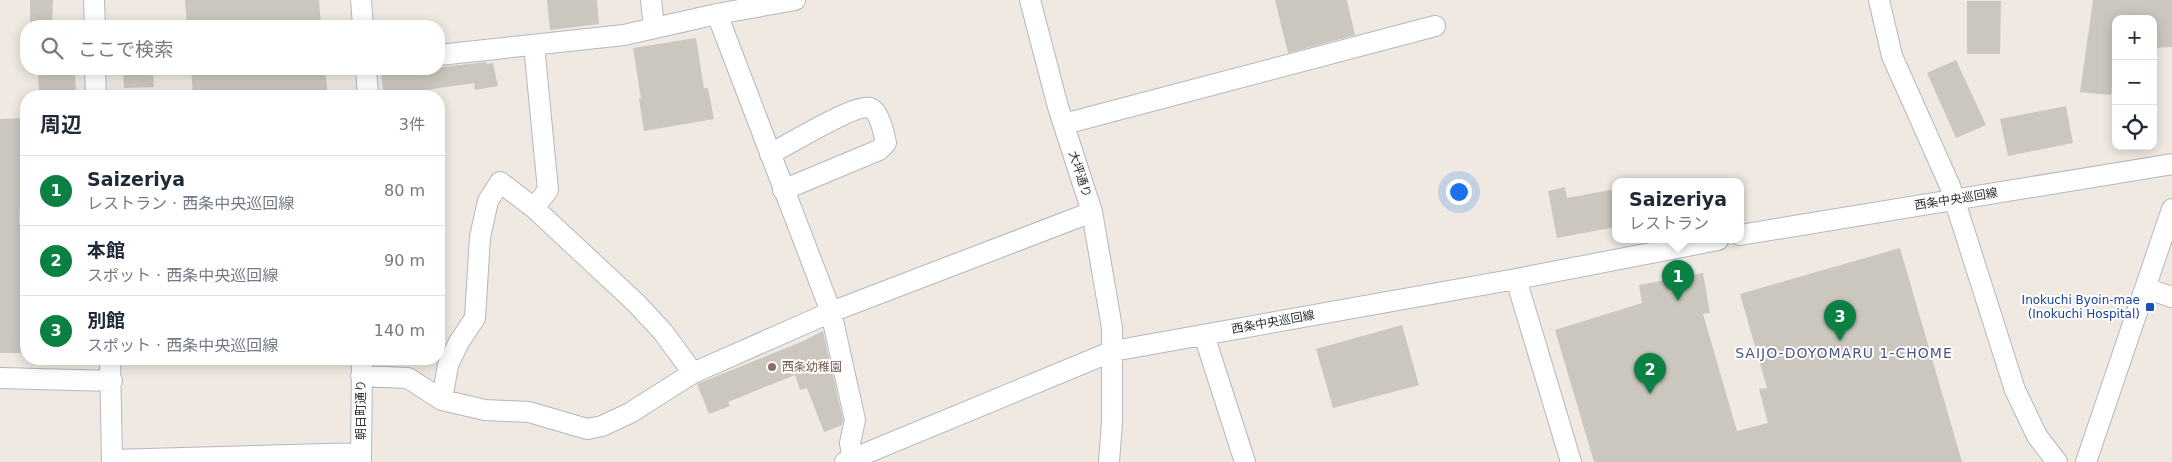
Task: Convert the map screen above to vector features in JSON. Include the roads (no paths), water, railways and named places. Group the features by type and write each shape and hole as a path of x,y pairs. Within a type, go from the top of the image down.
{"street":[{"path":"94,0 95,20"},
{"path":"361,0 363,20"},
{"path":"651,0 654,27"},
{"path":"445,54 624,35 717,14 795,0"},
{"name":"大坪通り","path":"1030,0 1064,124 1092,212 1112,328 1112,422 1109,462"},
{"path":"1879,0 1892,56 1955,199 2015,390 2037,436 2057,462"},
{"path":"717,14 831,312 855,420 850,443 849,460"},
{"path":"1064,124 1435,26"},
{"path":"534,45 548,190 534,208"},
{"path":"96,75 96,90"},
{"path":"366,75 368,90"},
{"path":"770,154 846,113 861,108 870,108 876,113 886,143 879,150 783,190"},
{"name":"西条中央巡回線","path":"1744,234 2172,164"},
{"path":"442,400 448,365 459,342 475,318 480,237 488,201 500,182 534,208 636,303 663,332 693,373"},
{"path":"2086,462 2172,209"},
{"path":"362,367 408,378 442,400 485,410 529,412 587,429 602,426 630,413 693,373 831,312 1092,212"},
{"name":"西条中央巡回線","path":"849,460 1113,351 1516,279 1702,243"},
{"path":"1516,279 1571,462"},
{"path":"2145,288 2172,297"},
{"path":"1204,335 1245,462"},
{"path":"111,365 112,461 361,458"},
{"name":"朝日町通り","path":"361,458 362,367"},
{"path":"0,378 112,381"}],"place":[{"name":"Saizeriya","path":"1678,301"},
{"name":"Inokuchi Byoin-mae (Inokuchi Hospital)","path":"2150,307"},
{"name":"別館","path":"1840,341"},
{"name":"西条幼稚園","path":"772,367"},
{"name":"本館","path":"1650,394"}],"district":[{"name":"SAIJO-DOYOMARU 1-CHOME","path":"1844,353"}]}
